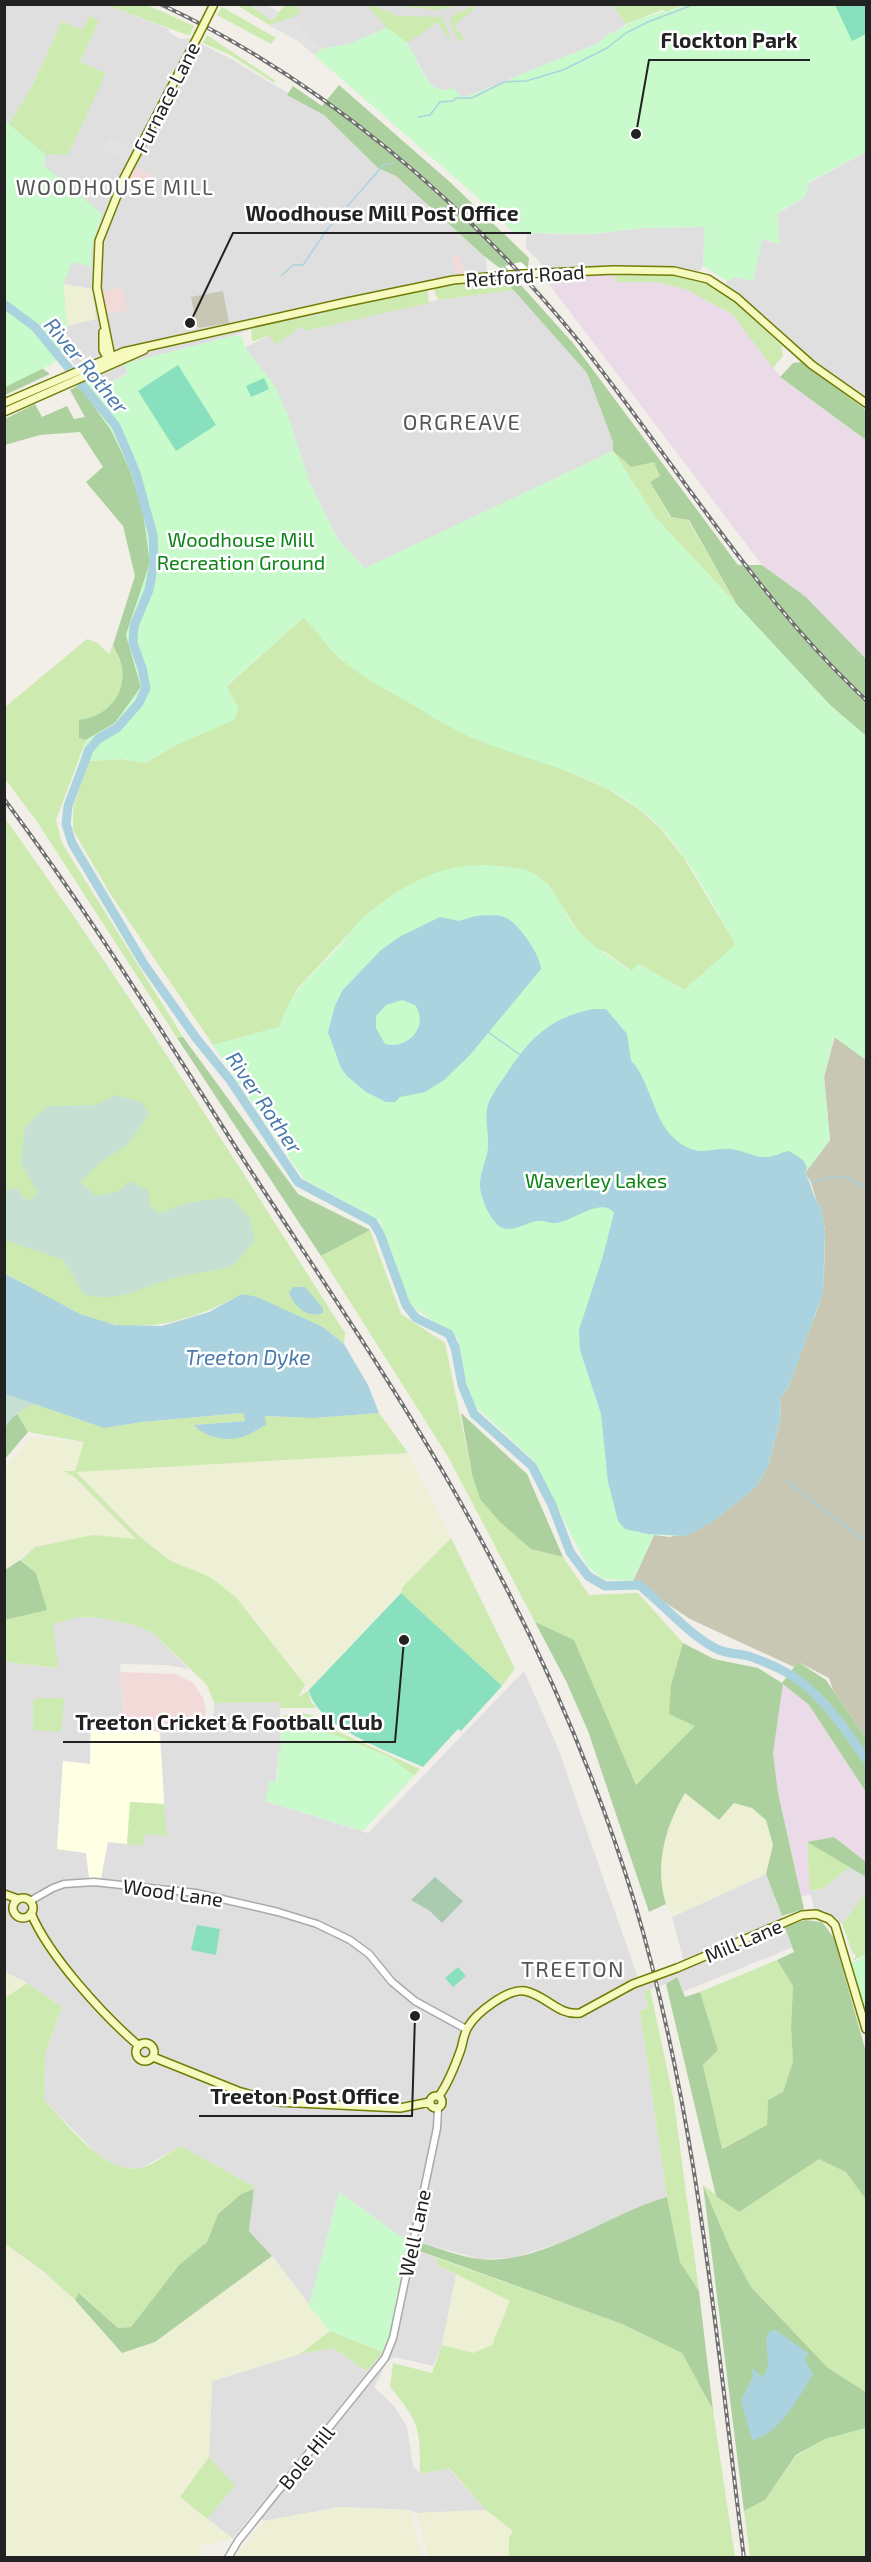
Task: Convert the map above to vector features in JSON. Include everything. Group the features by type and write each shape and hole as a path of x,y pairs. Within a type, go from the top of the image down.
{"main road":[{"name":"Furnace Lane","path":"110,359 96,273 102,232 124,178 214,4"},
{"name":"Retford Road","path":"4,412 71,381 94,363 147,348 453,280 542,272 614,270 674,271 701,276 724,288 812,365 867,403"},
{"name":"Furnace Lane","path":"104,330 103,350 110,359"},
{"path":"94,363 103,350"},
{"name":"Retford Road","path":"4,403 64,376 82,372 110,359"},
{"path":"4,1896 25,1898 30,1901 33,1907 31,1913 38,1929 94,2002 138,2046"},
{"path":"4,1896 16,1914 38,1929"},
{"path":"14,1908 18,1899"},
{"path":"22,1917 31,1913"},
{"name":"Mill Lane","path":"466,2029 493,2004 514,1991 535,1994 561,2011 580,2013 633,1984 809,1914 822,1916 835,1925 867,2029"},
{"path":"430,2102 432,2097 439,2096 451,2078 466,2029"},
{"path":"138,2046 146,2043 151,2045 154,2051 153,2056"},
{"path":"138,2046 136,2052 139,2059 145,2061 153,2056"},
{"path":"153,2056 238,2091 277,2102 400,2108 430,2102"},
{"path":"430,2102 433,2107 438,2108 443,2102 439,2096"}],"street":[{"name":"Wood Lane","path":"30,1901 53,1887 94,1882 204,1895 317,1924 343,1935 363,1949 378,1963 392,1982 415,2001 466,2029"},
{"name":"Well Lane","path":"385,2358 393,2338 437,2128 438,2108"},
{"name":"Bole Hill","path":"228,2558 238,2541 385,2358"}],"shaded area":[{"path":"294,4 612,4 626,24 613,34 610,32 599,43 463,98 436,89 427,79 407,43 387,28 349,44 322,49 292,18 302,11"},
{"path":"5,5 106,5 169,29 169,32 180,39 189,38 233,60 324,115 378,168 396,176 486,258 487,272 504,271 510,283 483,286 481,283 472,283 424,289 299,320 257,327 236,335 125,364 128,373 107,384 100,374 88,380 65,353 67,326 96,319 92,289 63,284 72,262 91,266 91,249 102,214 44,166 45,154 106,73 80,62 99,21 82,30 62,21 33,84 9,124 5,121"},
{"path":"250,5 267,5 279,12 272,21"},
{"path":"292,18 322,49 314,55 299,42 269,25"},
{"path":"109,138 132,149 126,161 103,149"},
{"path":"866,152 866,410 811,371 723,294 727,281 736,277 753,281 762,239 779,244 777,214 805,197 809,183"},
{"path":"133,166 153,175 147,187 149,191 146,193 140,187 140,192 125,184"},
{"path":"705,227 703,266 694,279 679,276 542,275 540,262 526,248 527,233 592,234 643,228"},
{"path":"459,254 464,273 455,275 453,259"},
{"path":"542,275 615,276 615,282 657,282 687,290 732,314 782,379 866,440 866,659 806,597 762,565"},
{"path":"63,284 92,289 96,319 67,326"},
{"path":"123,288 127,310 106,314 101,291"},
{"path":"514,290 587,373 613,442 613,451 365,569 338,540 309,481 287,413 245,348 269,335 277,344 302,326 305,331 438,300"},
{"path":"223,291 229,323 199,328 191,297"},
{"path":"835,1036 866,1060 866,1738 833,1690 829,1678 798,1662 794,1667 690,1619 633,1581 654,1535 670,1537 712,1522 768,1466 780,1421 781,1397 789,1386 803,1340 816,1314 824,1274 825,1230 811,1182 805,1173 830,1140 824,1077"},
{"path":"116,1095 141,1102 149,1114 127,1145 99,1163 80,1182 96,1196 117,1192 130,1181 149,1191 149,1205 160,1214 195,1202 232,1198 250,1218 254,1241 237,1262 227,1268 175,1278 127,1294 96,1297 83,1294 64,1260 5,1240 5,1191 16,1188 28,1201 38,1193 21,1163 25,1127 48,1106 96,1105"},
{"path":"5,1394 35,1404 18,1413 5,1428"},
{"path":"31,1437 84,1442 76,1471 408,1453 451,1538 309,1690 254,1618 210,1577 171,1561 140,1537 75,1471 66,1471 137,1540 93,1535 35,1547 5,1570 5,1468"},
{"path":"79,1617 101,1618 135,1625 153,1633 189,1669 167,1665 120,1664 124,1722 91,1721 90,1764 63,1761 57,1849 87,1853 101,1878 107,1842 130,1802 164,1804 160,1725 213,1721 214,1703 280,1702 281,1749 279,1750 276,1781 265,1801 368,1833 524,1671 558,1748 638,1978 684,1962 672,1917 766,1874 793,1947 683,1992 676,1978 669,1983 644,1991 648,2008 640,2012 667,2197 648,2203 565,2241 513,2258 480,2259 418,2242 415,2249 434,2257 439,2266 456,2275 442,2345 433,2366 394,2357 387,2362 374,2387 394,2406 407,2427 413,2466 420,2474 448,2468 486,2510 417,2513 409,2510 340,2507 264,2521 254,2512 233,2539 207,2519 234,2486 209,2457 212,2381 300,2354 333,2348 367,2371 383,2352 390,2338 407,2241 339,2192 309,2306 272,2256 249,2231 253,2186 181,2146 141,2168 120,2169 98,2155 44,2100 45,2054 62,2007 27,1983 5,1972 4,1662 57,1668 53,1624"},
{"path":"120,1672 176,1674 193,1683 203,1698 206,1712 204,1721 161,1725 159,1732 125,1729"},
{"path":"783,1683 809,1705 866,1792 866,1862 834,1837 807,1842 811,1895 801,1896 778,1793 773,1753"},
{"path":"91,1721 124,1722 125,1729 159,1732 162,1766 164,1804 131,1802 127,1844 108,1842 101,1878 89,1878 86,1853 57,1849 63,1761 90,1764"},
{"path":"685,1793 719,1820 734,1803 752,1808 766,1820 773,1845 766,1874 672,1917 661,1888 661,1855 671,1821"},
{"path":"849,1867 866,1877 866,1893 842,1924 829,1913 814,1909 810,1891 824,1888"},
{"path":"435,1877 463,1901 442,1923 430,1911 411,1900"},
{"path":"4,1972 27,1983 5,1998 4,1998"},
{"path":"4,2244 68,2292 123,2352 272,2256 330,2331 300,2354 212,2381 209,2457 180,2497 233,2539 222,2540 213,2546 202,2544 198,2557 5,2557"},
{"path":"456,2275 510,2301 492,2345 473,2353 442,2345"},
{"path":"340,2507 410,2510 422,2557 235,2557 264,2521"},
{"path":"486,2510 513,2532 509,2538 509,2557 428,2557 417,2513"}],"green space":[{"path":"671,4 681,7 669,12 662,10 626,24 612,5"},
{"path":"689,4 866,5 866,152 809,182 805,197 777,213 780,244 762,239 753,281 736,277 727,281 703,266 705,227 643,228 592,234 512,231 477,197 314,55 322,49 349,44 387,28 406,43 430,83 444,90 453,88 463,98 599,43 610,32 613,34 640,19"},
{"path":"106,5 147,5 194,26 190,35 187,35"},
{"path":"237,5 250,5 272,21 285,5 294,5 302,11 292,18 269,25"},
{"path":"372,5 398,16 442,17 451,39 438,22 407,43 387,28 369,8"},
{"path":"388,5 421,7 425,5 462,5 439,10"},
{"path":"479,5 454,26 464,39 459,42 451,26 451,16"},
{"path":"835,5 866,5 866,34 852,41"},
{"path":"222,7 276,38 271,44 217,15"},
{"path":"90,15 99,21 80,62 106,73 68,155 45,154 44,165 102,214 91,249 91,266 72,262 63,284 67,326 4,126 9,124 33,84 62,21 82,30"},
{"path":"207,35 276,81 274,83 230,55 203,43"},
{"path":"339,85 451,183 529,258 528,267 505,272 484,256 396,176 378,168 324,115 287,95 293,86 322,106"},
{"path":"5,121 45,154 44,166 102,214 91,249 91,266 72,262 63,284 67,326 65,353 50,365 5,387"},
{"path":"672,275 695,279 710,285 736,303 782,346 783,356 773,368 732,314 687,290 657,282 615,282 615,276"},
{"path":"482,283 483,286 510,283 514,290 438,300 434,290"},
{"path":"519,283 573,343 738,565 762,565 806,597 866,659 866,736 830,705 737,605 689,520 671,517 650,482 660,476 654,462 631,467 613,451 613,442 587,373 510,286"},
{"path":"424,289 428,292 429,303 305,331 302,326 276,345 269,335 252,342 251,329 257,327 324,314 323,312"},
{"name":"Waverley Lakes","path":"236,335 243,338 245,348 274,384 287,413 309,481 338,540 365,568 613,451 655,517 830,705 866,736 866,1060 834,1037 824,1077 830,1140 805,1173 821,1207 825,1231 823,1293 789,1386 781,1397 780,1421 768,1466 756,1487 712,1522 685,1536 654,1535 633,1581 603,1579 587,1566 534,1461 473,1404 464,1374 458,1338 410,1305 380,1221 304,1179 213,1045 279,1027 296,993 363,917 399,891 432,874 450,869 487,865 529,871 546,883 580,933 598,949 631,971 639,964 684,990 736,944 682,853 655,821 639,808 599,784 490,745 444,723 371,681 347,664 304,617 226,686 239,709 234,720 174,746 145,763 122,759 80,761 86,740 115,723 141,687 126,635 150,563 143,511 130,470 111,430 79,385 100,374 107,384 128,374 124,364"},
{"path":"801,362 866,410 866,440 780,377 793,363"},
{"path":"178,365 216,425 176,451 138,391"},
{"path":"42,368 50,374 5,395 5,387"},
{"path":"264,378 269,389 251,397 246,386"},
{"path":"79,385 111,430 130,470 143,511 150,563 126,635 141,687 115,723 86,740 79,738 79,720 98,715 106,710 121,688 120,659 113,645 135,576 123,526 86,482 103,467 80,432 40,435 5,445 5,419 35,404 42,417 67,406 74,419 85,417 70,390"},
{"path":"613,451 631,467 654,461 660,476 650,482 670,517 688,520 737,605 655,517"},
{"path":"304,617 339,658 468,736 562,769 606,788 639,809 660,828 684,858 736,945 684,990 639,964 632,971 605,952 598,950 578,931 548,884 528,871 503,866 369,912 297,989 279,1027 213,1045 111,895 73,830 73,808 89,761 122,759 145,763 239,709 226,687"},
{"path":"87,639 96,642 109,654 113,645 122,666 123,687 113,705 92,719 79,738 86,740 56,820 62,843 183,1037 177,1038 38,823 5,779 5,707"},
{"path":"4,817 93,944 220,1138 345,1333 344,1344 323,1327 242,1294 182,1319 162,1324 120,1325 99,1321 78,1313 5,1273"},
{"path":"183,1037 298,1194 370,1230 321,1256 177,1038"},
{"path":"370,1230 401,1314 445,1343 472,1474 531,1549 563,1557 589,1595 638,1593 683,1643 671,1685 695,1726 636,1785 574,1641 535,1622 447,1455 321,1256"},
{"path":"5,1394 104,1428 142,1422 243,1413 245,1421 195,1425 223,1437 237,1437 265,1425 264,1416 313,1418 379,1413 408,1453 76,1472 140,1537 171,1561 210,1577 236,1597 305,1685 298,1697 309,1690 311,1702 317,1708 280,1708 279,1702 214,1703 207,1685 153,1633 135,1625 101,1618 79,1617 53,1624 58,1668 5,1662 5,1620 46,1610 36,1573 21,1560 35,1547 93,1535 136,1539 74,1477 64,1471 75,1471 84,1442 28,1432"},
{"path":"5,1394 28,1432 5,1459"},
{"path":"461,1413 527,1474 563,1557 531,1549 500,1522 480,1499 472,1474"},
{"path":"451,1538 515,1669 502,1686 401,1593 402,1588"},
{"path":"20,1560 36,1573 47,1610 5,1620 5,1570"},
{"path":"401,1593 502,1686 461,1731 458,1729 423,1767 375,1746 340,1727 325,1716 309,1690"},
{"path":"535,1622 574,1640 636,1785 695,1726 669,1714 671,1685 683,1643 714,1659 758,1668 782,1683 798,1662 826,1680 866,1738 866,1792 809,1705 783,1684 773,1753 778,1793 804,1909 782,1916 766,1874 773,1845 766,1820 752,1808 734,1803 719,1820 685,1793 667,1833 661,1861 666,1904 649,1912 588,1731 566,1681"},
{"path":"37,1698 64,1700 61,1732 33,1730 33,1701"},
{"path":"299,1712 319,1717 339,1732 420,1769 414,1776 389,1757 337,1736 281,1721 281,1716"},
{"path":"281,1721 337,1736 389,1757 414,1776 363,1831 265,1801 270,1781 277,1781 279,1750 281,1749"},
{"path":"130,1802 164,1804 166,1832 170,1836 145,1834 143,1846 127,1844"},
{"path":"834,1837 866,1862 866,1877 807,1842"},
{"path":"807,1842 849,1867 824,1888 810,1891"},
{"path":"866,1893 866,1954 853,1961 856,1955 852,1952 842,1924"},
{"path":"805,1920 822,1922 834,1938 866,2052 866,2200 846,2172 819,2159 739,2212 716,2196 666,1984 677,1977 685,1997 700,1992 718,2050 703,2065 722,2149 767,2125 768,2100 783,2092 793,2061 791,2027 793,1986 777,1960 794,1952 785,1927"},
{"path":"197,1925 220,1929 216,1955 191,1950"},
{"path":"866,1955 866,2016 851,1964"},
{"path":"777,1960 793,1985 791,2027 793,2061 783,2092 768,2100 767,2125 721,2149 703,2065 718,2050 700,1992"},
{"path":"458,1967 466,1976 453,1987 445,1978"},
{"path":"27,1983 62,2007 45,2054 44,2100 87,2145 113,2164 126,2168 145,2167 181,2146 253,2186 254,2189 241,2194 218,2214 207,2242 179,2265 131,2327 118,2328 80,2293 75,2300 44,2272 5,2244 5,1998"},
{"path":"650,1989 674,2101 699,2291 680,2262 667,2197 640,2011 648,2008 644,1991"},
{"path":"819,2158 846,2172 866,2200 866,2392 828,2368 751,2287 730,2248 703,2185 739,2212"},
{"path":"703,2185 730,2248 751,2287 828,2368 866,2392 866,2428 825,2439 796,2455 765,2500 744,2511"},
{"path":"254,2189 249,2231 272,2256 155,2342 122,2353 75,2300 79,2293 118,2328 131,2327 179,2265 207,2242 218,2214 241,2194"},
{"path":"339,2192 407,2241 390,2338 383,2352 330,2331 309,2306"},
{"path":"667,2197 680,2262 699,2291 713,2410 682,2353 622,2324 414,2249 417,2242 480,2259 503,2259 527,2255"},
{"path":"434,2257 622,2324 682,2353 713,2410 735,2557 509,2557 509,2538 513,2531 486,2510 449,2468 420,2474 420,2446 413,2418 390,2387 393,2363 432,2373 442,2345 473,2353 492,2345 510,2301 439,2266"},
{"path":"330,2331 383,2352 367,2371 333,2348 300,2354"},
{"path":"866,2428 866,2557 750,2557 744,2511 765,2500 796,2456 825,2439"},
{"path":"209,2457 235,2486 207,2519 180,2497"}],"water":[{"path":"490,915 510,920 533,947 541,969 470,1055 444,1080 425,1092 400,1097 395,1102 386,1102 366,1092 341,1068 328,1032 335,1006 342,991 381,950 401,936 440,917 459,921","holes":["402,1000 415,1005 420,1021 414,1035 401,1044 385,1044 376,1028 376,1016 386,1005"]},
{"path":"593,1009 606,1009 627,1034 631,1061 643,1080 663,1125 677,1141 695,1150 730,1149 762,1157 789,1151 803,1160 807,1168 805,1173 821,1207 825,1231 823,1293 789,1386 781,1397 780,1421 768,1466 756,1487 712,1522 685,1536 648,1534 625,1529 618,1521 608,1482 601,1414 580,1350 579,1330 614,1213 602,1207 594,1208 563,1222 538,1221 507,1229 490,1216 480,1190 488,1149 486,1118 490,1099 523,1051 542,1032 564,1018"},
{"name":"Treeton Dyke","path":"4,1273 80,1314 115,1325 162,1326 209,1312 242,1294 257,1297 323,1327 344,1344 368,1385 379,1413 313,1418 265,1416 266,1425 242,1437 227,1439 203,1433 194,1425 245,1421 243,1413 142,1422 104,1428 5,1394"},
{"path":"293,1287 305,1287 323,1308 323,1313 307,1313 298,1307 289,1293"},
{"path":"774,2329 808,2353 805,2360 813,2374 780,2423 762,2437 752,2440 741,2400 753,2377 752,2368 763,2377 766,2372 767,2334"}],"pier":[{"path":"521,262 540,280 522,284 505,266"}],"waterway":[{"path":"418,117 430,115 440,102 453,101 456,98 472,98 504,82 526,81 563,70 607,48 626,33 695,4"},
{"path":"282,275 293,265 303,265 326,231 378,171 384,165 394,163"},
{"name":"River Rother","path":"4,304 35,327 116,426 136,473 153,535 154,564 149,590 134,626 133,643 146,688 139,703 117,728 98,739 89,750 68,806 66,824 72,843 144,964 196,1038 230,1080 298,1182 373,1222 380,1234 406,1305 416,1318 449,1334 455,1347 462,1385 474,1414 532,1466 552,1505 570,1552 588,1576 605,1586 639,1585 687,1628 717,1649 756,1659 792,1676 805,1685 828,1708 866,1759"},
{"path":"488,1032 519,1054"},
{"path":"811,1182 840,1176 866,1187"},
{"path":"783,1478 866,1542"}],"railway":[{"path":"160,4 219,34 277,68 333,107 387,148 488,240 577,339 750,571 825,659 866,700"},
{"path":"4,799 68,888 129,980 422,1437 475,1528 502,1580 553,1685 576,1739 617,1848 635,1904 657,1984 675,2065 703,2228 744,2558"}],"place":[{"name":"Flockton Park","path":"636,134"},
{"name":"Woodhouse Mill Post Office","path":"190,323"},
{"name":"Treeton Cricket & Football Club","path":"404,1640"},
{"name":"Treeton Post Office","path":"415,2016"}],"district":[{"name":"WOODHOUSE MILL","path":"115,186"},
{"name":"ORGREAVE","path":"462,421"},
{"name":"TREETON","path":"573,1968"}],"park label":[{"name":"Woodhouse Mill Recreation Ground","path":"241,550"}]}
